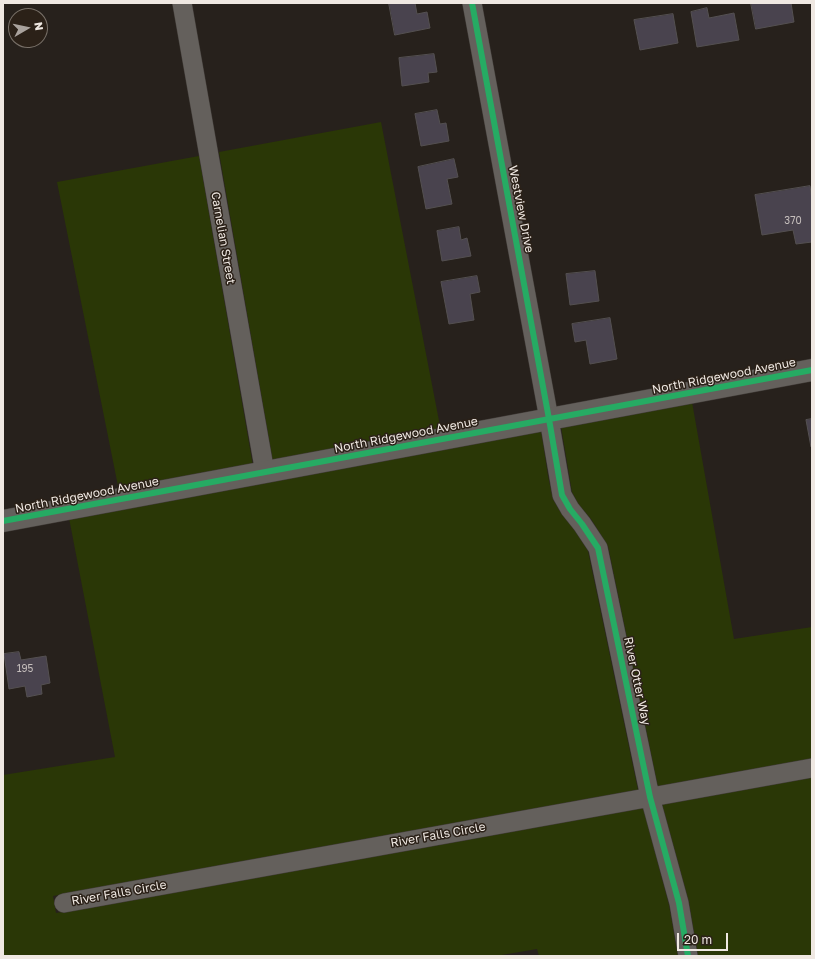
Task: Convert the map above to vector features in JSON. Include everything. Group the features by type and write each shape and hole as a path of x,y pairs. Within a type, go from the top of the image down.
{"street":[{"name":"Carnelian Street","path":"182,3 264,473"},
{"name":"Westview Drive","path":"476,4 550,419"},
{"name":"North Ridgewood Avenue","path":"3,521 812,370"},
{"name":"River Otter Way","path":"550,419 562,495 570,509 598,548 650,797 679,903 688,956"},
{"name":"River Falls Circle","path":"64,903 812,768"}],"green space":[{"path":"381,122 441,431 273,462 219,152"},
{"path":"199,156 253,466 119,491 57,182"},
{"path":"692,402 734,639 812,627 812,760 658,787 608,546 591,519 579,505 572,492 561,426"},
{"path":"541,430 553,499 588,551 638,790 53,896 56,913 643,807 669,905 678,956 539,956 537,949 496,956 3,956 3,775 115,757 69,518"},
{"path":"812,777 812,956 698,956 689,902 662,804"}],"building":[{"path":"389,3 415,3 417,14 427,12 430,28 395,35"},
{"path":"751,3 791,3 794,22 756,29"},
{"path":"707,8 709,18 734,13 739,40 697,47 691,12"},
{"path":"673,14 678,43 640,50 634,20"},
{"path":"434,54 437,72 428,73 429,82 402,86 399,58"},
{"path":"437,110 440,124 446,123 449,141 421,146 415,114"},
{"path":"454,159 458,177 447,179 452,204 426,209 418,167"},
{"path":"810,186 812,200 812,242 796,244 793,230 762,235 755,195"},
{"path":"459,227 461,240 467,238 471,256 442,261 437,231"},
{"path":"595,271 599,301 570,305 566,274"},
{"path":"477,276 480,292 470,294 474,320 449,324 441,282"},
{"path":"610,318 617,359 590,364 586,340 575,342 572,324"},
{"path":"812,419 812,447 811,447 806,420"},
{"path":"19,652 21,660 46,656 50,683 41,685 42,694 27,697 25,686 9,689 4,654"}],"cycle path":[{"path":"472,3 562,495 570,509 598,548 650,797 679,903 688,956"},
{"path":"3,521 812,370"}]}
